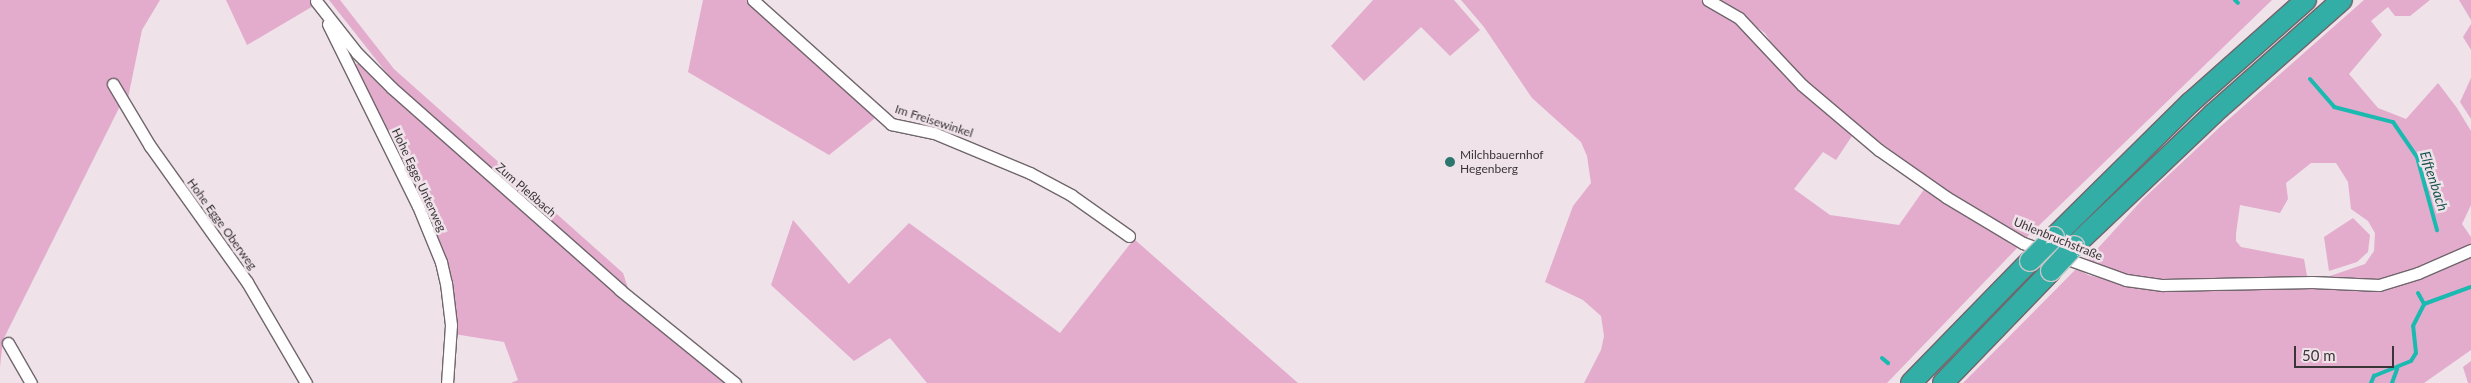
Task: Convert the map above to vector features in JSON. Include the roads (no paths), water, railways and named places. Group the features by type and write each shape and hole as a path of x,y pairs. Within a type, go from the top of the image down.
{"highway":[{"path":"1910,383 2190,103 2306,0"},
{"path":"1943,383 2074,246 2219,108 2342,0"}],"street":[{"name":"Hohe Egge Unterweg","path":"316,0 418,206 440,262 446,283 451,325 447,383"},
{"name":"Zum Pleßbach","path":"316,0 357,53 392,88 620,290 735,383"},
{"name":"Im Freisewinkel","path":"752,0 891,124 934,133 1030,173 1071,195 1129,236"},
{"name":"Uhlenbruchstraße","path":"1708,0 1739,18 1802,85 1865,138 1946,197 2023,242 2126,280 2163,285 2312,282 2379,285 2418,273 2471,250"},
{"name":"Hohe Egge Oberweg","path":"113,84 150,146 247,282 306,383"},
{"path":"8,343 31,383"}],"waterway":[{"name":"Elftenbach","path":"2235,0 2238,3"},
{"name":"Elftenbach","path":"2310,79 2334,107 2393,122 2417,157 2437,230"},
{"path":"2371,383 2374,376 2411,361 2416,353 2413,326 2424,304 2471,287"},
{"path":"2418,293 2424,304"},
{"path":"1882,358 1888,363"},
{"path":"2392,383 2397,369"}],"place":[{"name":"Milchbauernhof Hegenberg","path":"1450,162"}]}
